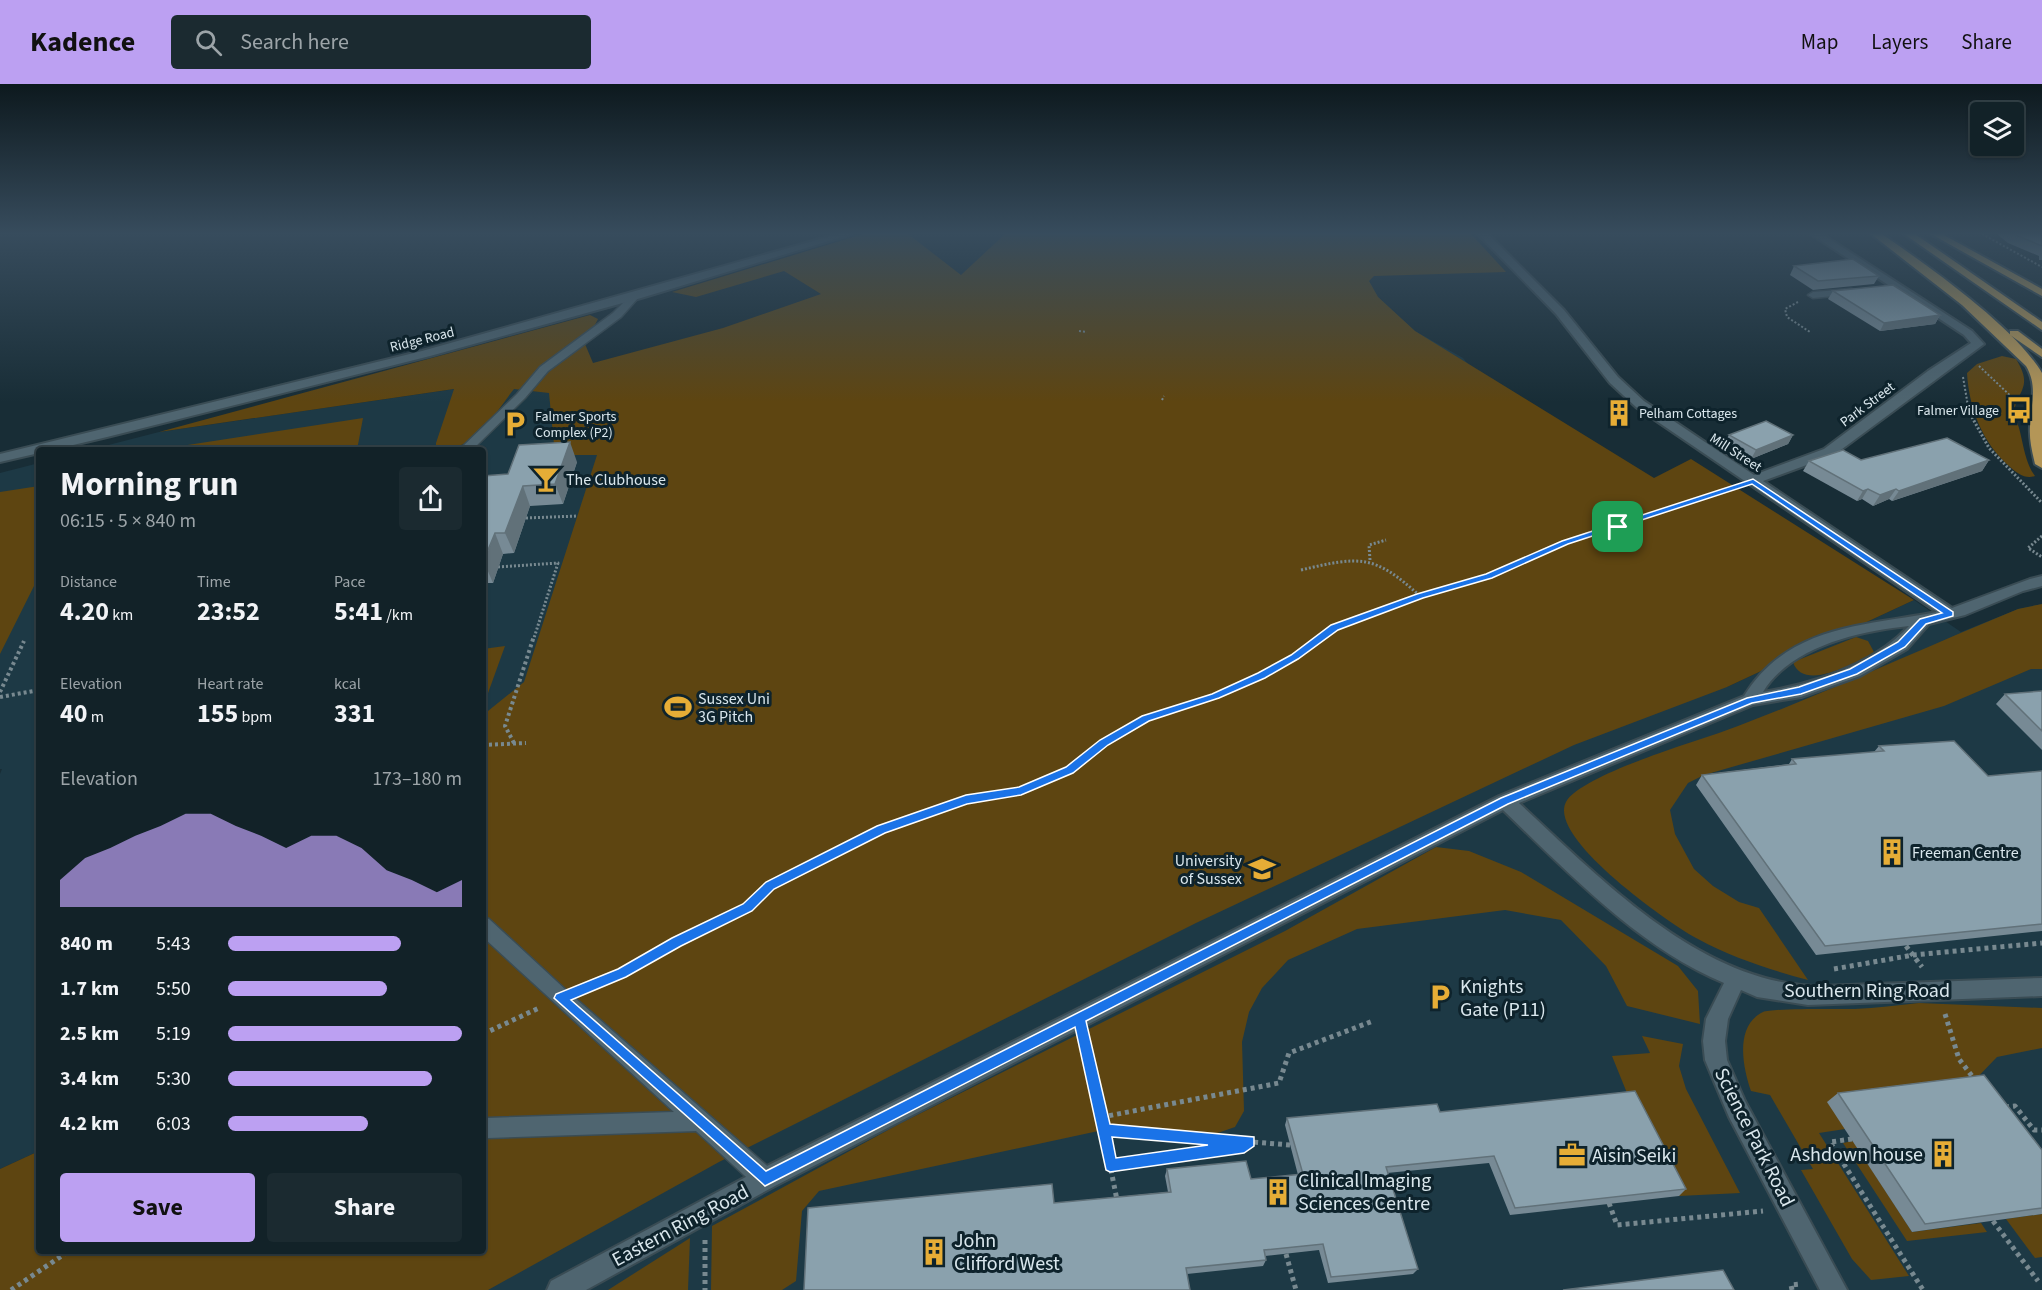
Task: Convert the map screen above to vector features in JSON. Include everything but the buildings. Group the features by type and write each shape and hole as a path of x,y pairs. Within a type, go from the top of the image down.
{"highway":[{"path":"1950,290 2031,361 2040,386 2035,429 2042,464"},
{"path":"1955,290 2042,354"},
{"path":"1989,290 2042,327"}],"street":[{"name":"Ridge Road","path":"49,447 169,420 659,290"},
{"name":"Mill Street","path":"1539,290 1560,312 1622,388 1650,413 1950,614"},
{"name":"Park Street","path":"1753,481 1771,472 1830,452 1978,344 1968,333 1902,290"},
{"name":"Ridge Road","path":"0,458 36,450"},
{"path":"1750,700 1759,681 1787,658 1805,650 1881,624 1923,621 1950,614 2014,588 2042,580"},
{"name":"Eastern Ring Road","path":"560,1290 765,1179 1505,801 1750,700 1801,691 1854,672 1901,645 1923,621"},
{"name":"Southern Ring Road","path":"1505,801 1578,869 1626,908 1688,952 1736,979 1769,990 1796,995 2042,987"},
{"name":"Science Park Road","path":"1736,979 1717,1019 1714,1041 1716,1060 1737,1109 1833,1290"}],"lane":[{"path":"1813,295 1869,290"},
{"path":"468,447 521,396 544,369 617,315 633,298"},
{"path":"486,928 561,998 765,1179"},
{"path":"488,1128 699,1121"}],"path":[{"path":"1810,332 1787,317 1785,309 1813,295"},
{"path":"1079,331 1088,332"},
{"path":"1960,356 1963,364 1966,405 1982,436 1993,455 2042,503"},
{"path":"1977,364 2010,393 2019,406"},
{"path":"1162,400 1164,396"},
{"path":"486,1033 622,973 677,942 747,908 770,886 881,830 966,800 1021,791 1070,770 1104,743 1145,718 1225,692 1294,657 1335,628 1420,596 1489,576 1565,543 1753,481"},
{"path":"526,518 578,516"},
{"path":"2042,536 2028,548 2042,557"},
{"path":"1370,560 1369,545 1386,540"},
{"path":"1301,570 1341,560 1370,560 1395,573 1420,596"},
{"path":"498,567 558,563 505,726 514,743"},
{"path":"0,692 24,641"},
{"path":"0,697 36,691"},
{"path":"486,745 526,743"},
{"path":"1831,969 1914,955 2042,943"},
{"path":"1906,946 1918,961"},
{"path":"1946,1016 1959,1059 1977,1084"},
{"path":"1079,1018 1102,1117 1117,1204"},
{"path":"1102,1117 1278,1083 1288,1053 1373,1021"},
{"path":"1995,1108 2015,1106 2034,1130 2042,1130"},
{"path":"1103,1130 1290,1145"},
{"path":"1852,1139 1830,1142 1923,1290"},
{"path":"1110,1166 1239,1148 1249,1142"},
{"path":"1609,1203 1617,1225 1790,1209"},
{"path":"705,1212 705,1290"},
{"path":"1993,1221 2038,1281"},
{"path":"11,1290 65,1254"},
{"path":"1286,1254 1296,1290"}],"shaded area":[{"path":"678,290 719,290 696,297 672,292"},
{"path":"815,290 1374,290 1378,297 1415,331 1654,478 1691,459 1914,600 1727,687 1574,745 1196,923 719,1162 488,1290 0,1290 0,1169 36,1152 36,1254 486,1254 486,713 524,682 597,455 555,455 549,393 514,389 482,430 472,439 453,447 436,447 436,443 454,389 159,432 590,315 598,319 585,344 593,363 723,328 821,294"},
{"name":"University of Sussex","path":"1251,290 1374,290 1378,297 1415,331 1463,358 1727,687 1914,600 1961,632 2018,609 2042,604 2042,1290 344,1290 472,1254 486,1254 486,447 101,447 159,432 455,389"},
{"path":"2002,356 2016,359 2024,376 2023,388 2013,416 2019,427 2027,460 2035,476 2028,477 2019,474 2000,458 1985,437 1974,412 1967,373 1977,364"},
{"path":"363,418 358,447 174,447"},
{"path":"36,464 36,1152 0,1169 0,774 2,769 0,769 0,473"},
{"path":"36,486 36,582 0,654 0,492"},
{"path":"2042,604 2042,669 2031,669 1944,706 1704,775 1688,783 1670,810 1675,834 1694,869 1713,886 1739,902 1759,908 1808,980 1738,958 1698,939 1663,916 1639,899 1592,857 1575,836 1565,818 1566,802 1572,795 1607,774 1773,712 2018,609"},
{"path":"1856,637 1868,641 1874,652 1844,668 1819,675 1807,675 1799,671 1793,662"},
{"path":"505,646 486,699 486,649"},
{"path":"1436,847 1469,851 1521,872 1678,966 1698,991 1700,1024 1627,1006 1606,966 1561,920 1505,910 1357,929 1288,960 1262,988 1249,1012 1242,1042 1244,1111 1235,1127 1209,1136 1103,1130 819,1191 802,1211 796,1281 782,1290 711,1290 712,1226 899,1124 1285,931"},
{"path":"1919,1003 2042,1008 2042,1048 1997,1057 1971,1084 1845,1129 1819,1133 1909,1276 1871,1280 1852,1259 1801,1170 1813,1169 1770,1095 1751,1091 1745,1071 1744,1037 1754,1018 1763,1012 1855,1009"},
{"path":"1642,1036 1683,1044 1679,1066 1686,1089 1740,1193 1679,1196 1629,1098 1612,1056 1650,1053"},
{"path":"1853,1141 1912,1232 1981,1223 1987,1232 1907,1241 1843,1143"},
{"path":"2042,1214 2042,1257 2035,1258 2006,1219"},
{"path":"690,1238 688,1290 608,1290"}],"place":[{"name":"Falmer Village","path":"2019,410"},
{"name":"Pelham Cottages","path":"1619,413"},
{"name":"Falmer Sports Complex (P2)","path":"515,424"},
{"name":"The Clubhouse","path":"546,479"},
{"name":"Sussex Uni 3G Pitch","path":"678,707"},
{"name":"Freeman Centre","path":"1892,852"},
{"name":"University of Sussex","path":"1262,869"},
{"name":"Knights Gate (P11)","path":"1440,997"},
{"name":"Ashdown house","path":"1943,1154"},
{"name":"Aisin Seiki","path":"1572,1155"},
{"name":"Clinical Imaging Sciences Centre","path":"1278,1192"},
{"name":"John Clifford West","path":"934,1252"}],"route":[{"path":"1618,527 1565,543 1489,576 1420,596 1335,628 1294,657 1261,676 1216,696 1145,718 1104,743 1070,770 1021,791 966,800 881,830 770,886 747,908 677,942 622,973 561,998 765,1179 1079,1018 1102,1117 1103,1130 1110,1166 1239,1148 1249,1142 1103,1130 1079,1018 1505,801 1750,700 1801,691 1854,672 1901,645 1923,621 1950,614 1753,481 1618,527"}]}
